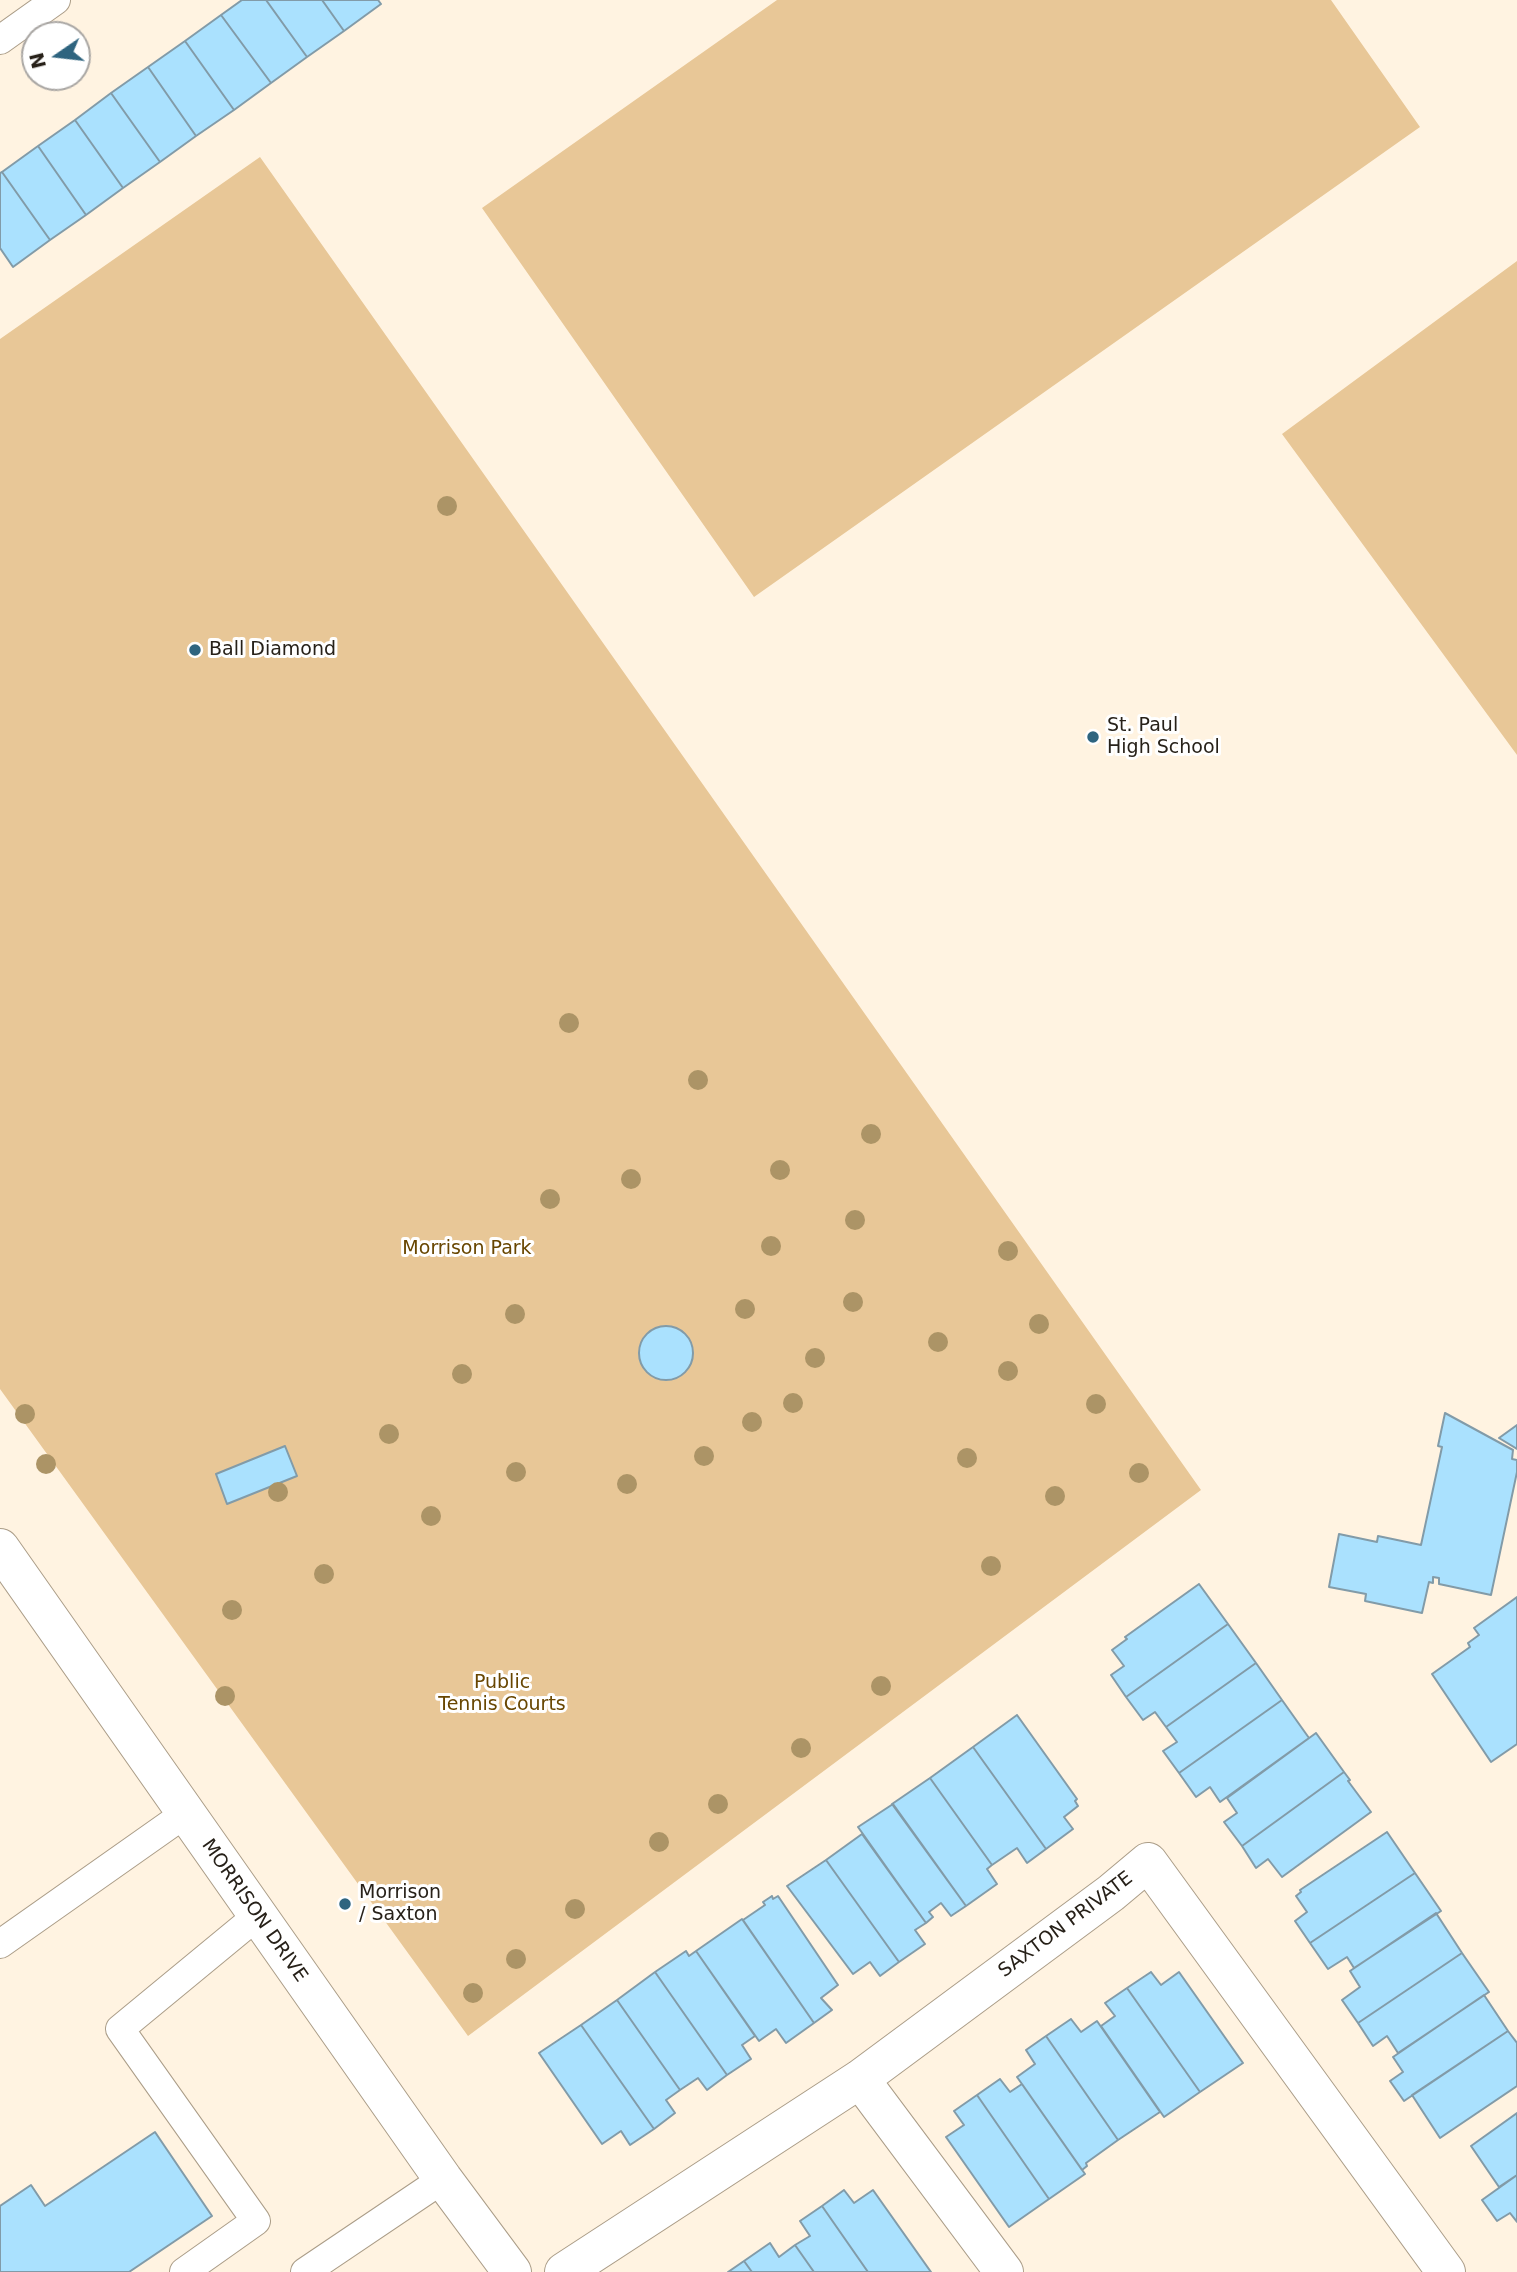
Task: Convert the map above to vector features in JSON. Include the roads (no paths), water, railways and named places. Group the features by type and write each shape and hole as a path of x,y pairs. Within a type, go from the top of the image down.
{"street":[{"name":"MORRISON DRIVE","path":"0,1548 257,1916 512,2272"},
{"name":"SAXTON PRIVATE","path":"564,2272 860,2079 1111,1893 1148,1862 1446,2272"},
{"path":"860,2079 1004,2272"}],"lane":[{"path":"0,40 56,0"},
{"path":"0,1944 186,1813"},
{"path":"184,2272 256,2221 120,2029 257,1916"},
{"path":"304,2272 443,2179"}],"place":[{"name":"Ball Diamond","path":"195,650"},
{"name":"St. Paul High School","path":"1093,737"},
{"name":"Morrison / Saxton","path":"345,1904"}],"park label":[{"name":"Morrison Park","path":"467,1249"},
{"name":"Public Tennis Courts","path":"502,1694"}]}
